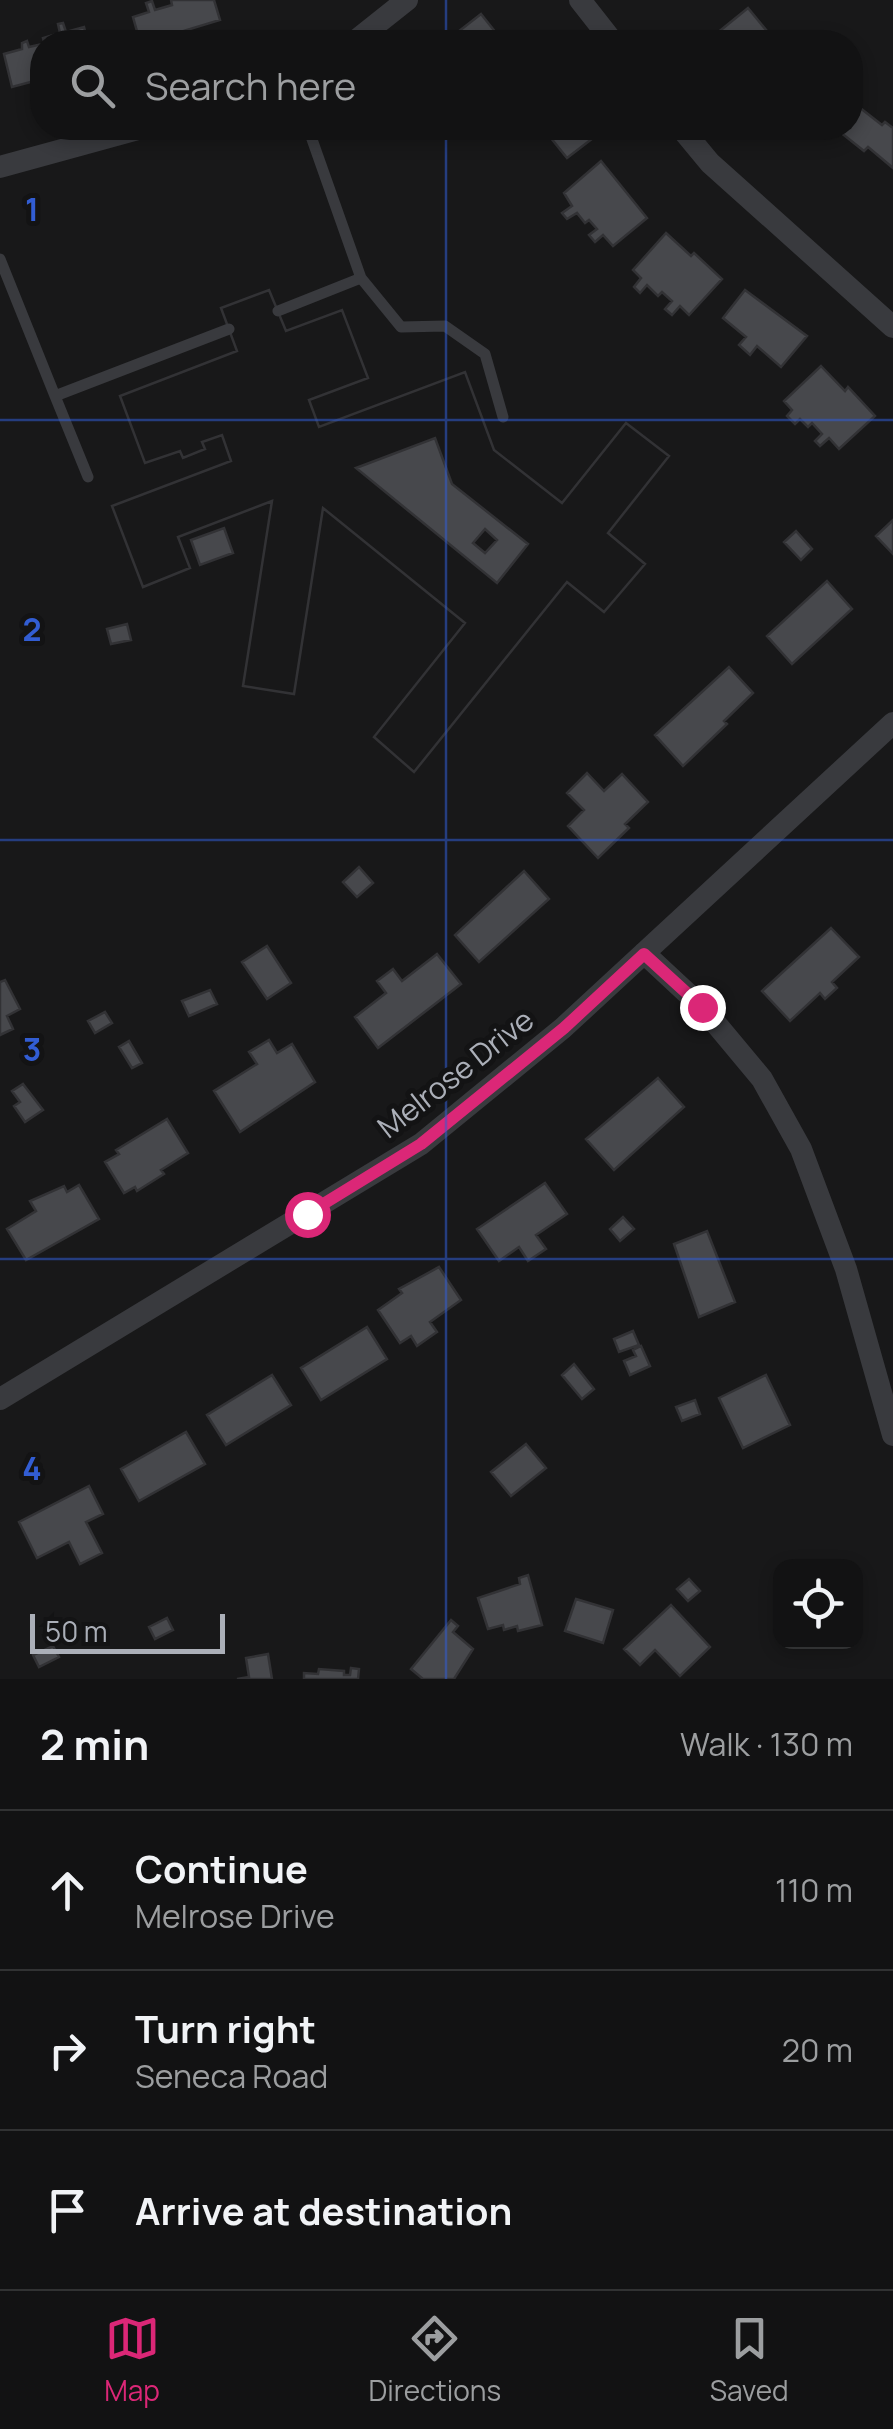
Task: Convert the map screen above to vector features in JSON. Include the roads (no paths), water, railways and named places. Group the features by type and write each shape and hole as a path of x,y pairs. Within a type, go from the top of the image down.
{"street":[{"path":"369,30 407,0"},
{"path":"580,0 604,30"},
{"path":"0,167 98,140"},
{"path":"691,140 710,163 893,328"},
{"name":"Melrose Drive","path":"0,1399 421,1144 564,1028 893,723"},
{"path":"644,954 702,1007 762,1079 801,1150 846,1269 893,1435"}],"lane":[{"path":"312,140 361,278 401,326 445,326 485,354 503,417"},
{"path":"0,259 88,477"},
{"path":"278,311 361,278"},
{"path":"54,396 229,329"}]}
